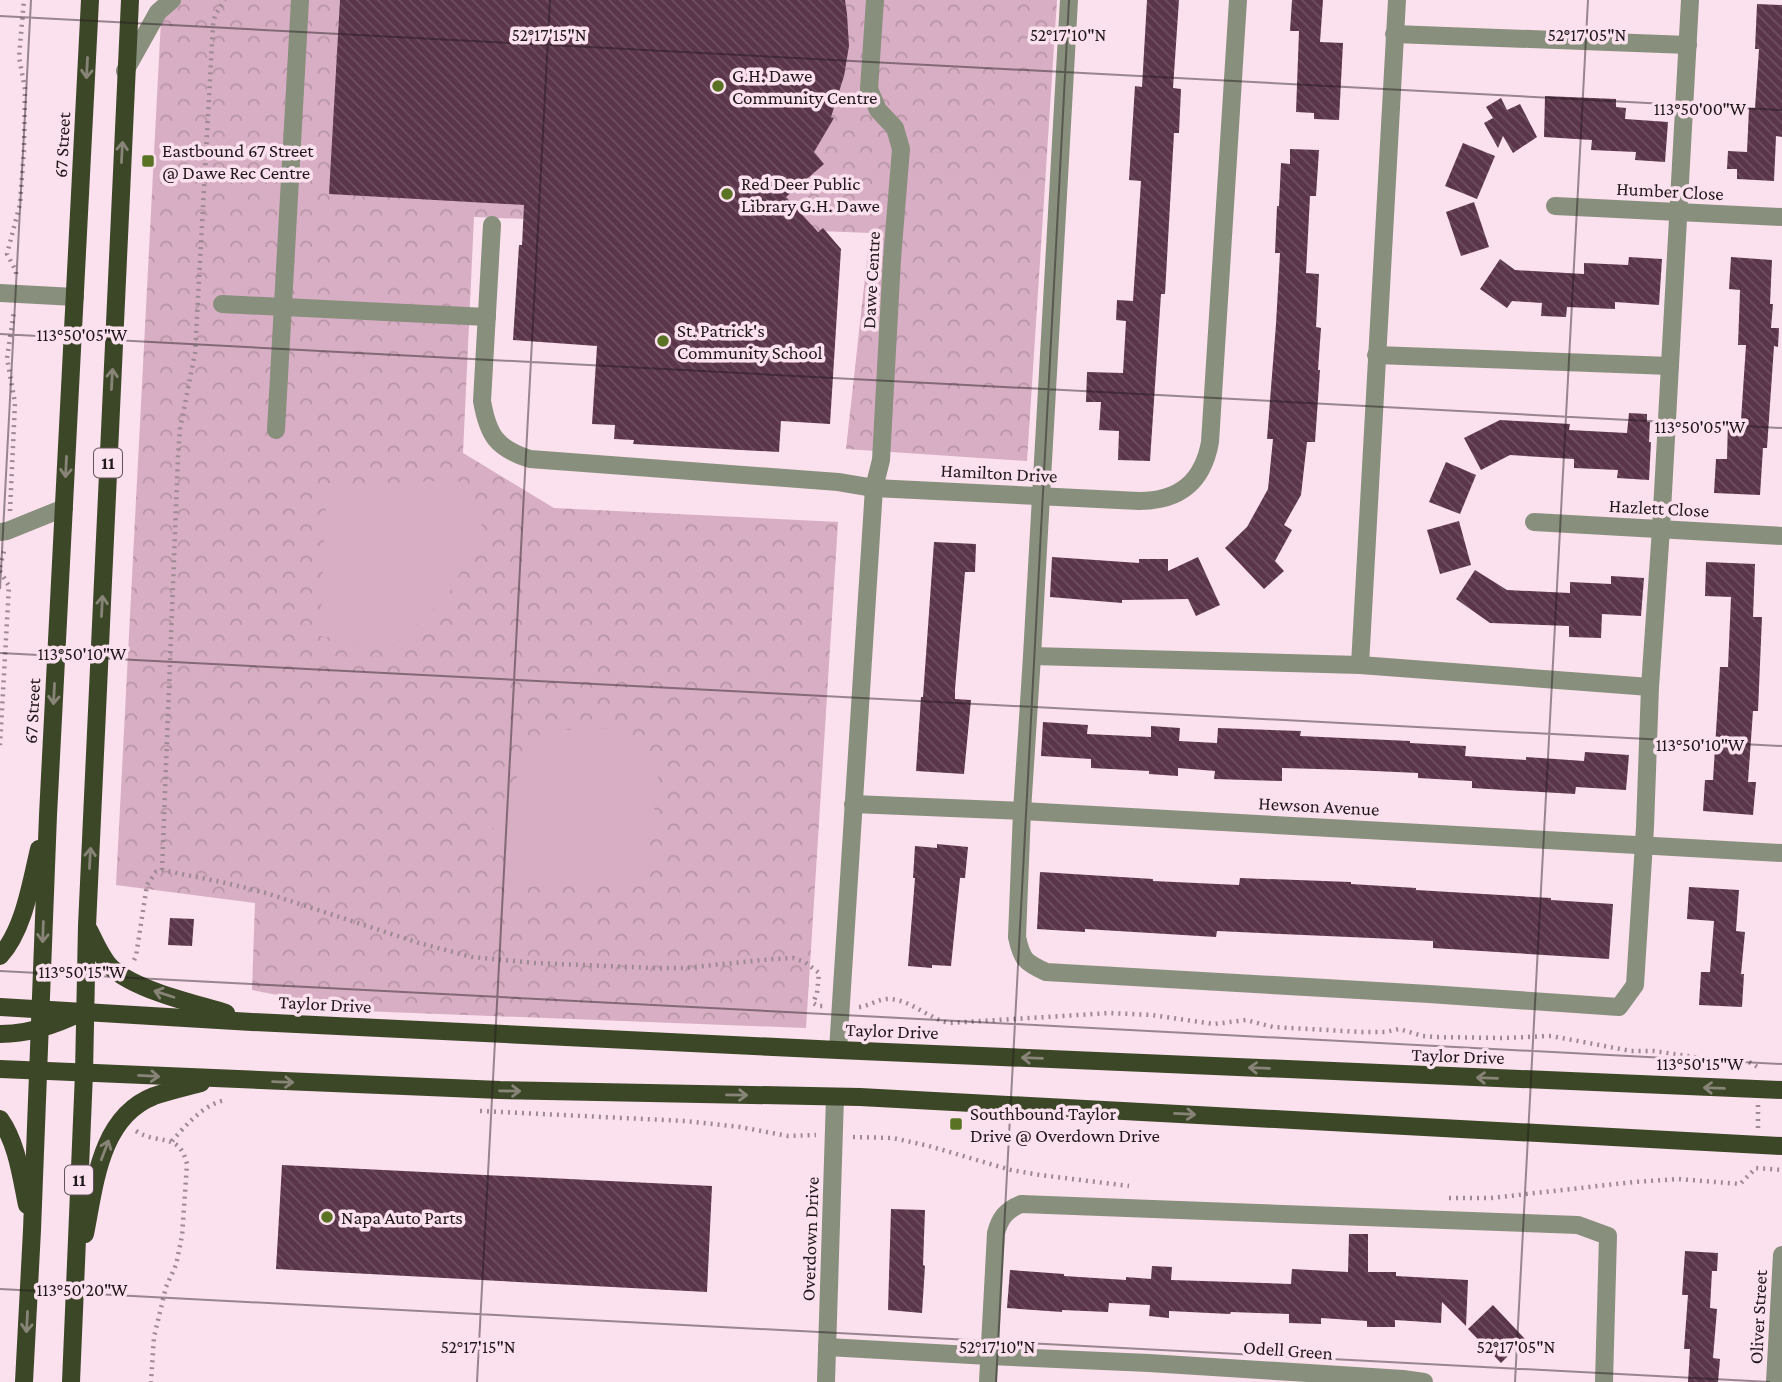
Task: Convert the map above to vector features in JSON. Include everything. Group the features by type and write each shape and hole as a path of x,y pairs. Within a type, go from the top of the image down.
{"main road":[{"name":"67 Street","path":"24,1382 48,815 90,0"},
{"name":"11","path":"71,1382 84,1073 87,926 130,0"},
{"path":"0,956 14,934 24,908 48,815"},
{"path":"87,926 108,965 122,977 149,989 252,1022"},
{"name":"Taylor Drive","path":"0,1007 838,1050 1782,1090"},
{"path":"0,1034 40,1029 85,1011"},
{"path":"0,1069 500,1090 835,1097 1782,1146"},
{"path":"74,1288 98,1170 111,1134 122,1118 153,1097 215,1079"},
{"path":"0,1119 6,1127 16,1157 32,1230"}],"street":[{"path":"125,71 158,12 172,0"},
{"path":"276,430 300,0"},
{"name":"Dawe Centre","path":"874,0 869,89 878,110 895,128 901,149 881,460 874,488"},
{"path":"1069,0 1022,811 1017,937 1020,952 1029,964 1046,972 1619,1007 1635,985 1690,0"},
{"name":"Hamilton Drive","path":"492,225 482,401 486,423 495,439 512,453 530,459 838,482 874,488 1149,501 1176,494 1197,478 1210,442 1238,0"},
{"path":"1360,665 1396,0"},
{"path":"1394,34 1688,45"},
{"name":"Humber Close","path":"1555,206 1782,218"},
{"path":"8,294 75,297"},
{"path":"222,304 487,317"},
{"path":"1376,355 1670,366"},
{"path":"838,1050 874,488"},
{"path":"0,533 64,508"},
{"name":"Hazlett Close","path":"1534,522 1782,536"},
{"path":"1032,656 1360,665 1650,687"},
{"name":"Hewson Avenue","path":"853,804 1782,853"},
{"name":"Overdown Drive","path":"825,1382 835,1097"},
{"path":"988,1382 996,1233 1000,1220 1011,1208 1021,1204 1578,1225 1608,1236 1604,1382"},
{"name":"Oliver Street","path":"1775,1382 1782,1255"},
{"name":"Odell Green","path":"827,1348 1149,1363 1414,1379 1424,1382"},
{"path":"1149,1363 1149,1382"}],"path":[{"path":"10,513 15,402 7,358 8,294 16,271 7,254 20,204 25,89 19,57 24,0"},
{"path":"162,870 178,456 180,429 195,353 213,25 215,15 225,0"},
{"path":"0,745 9,586 1,567"},
{"path":"133,962 147,886 156,872 162,870 266,893 419,943 472,957 535,963 654,968 684,968 793,958 805,962 819,973 813,1003 818,1006"},
{"path":"864,1007 873,1002 897,1000 906,1002 936,1020 949,1023 1134,1013 1214,1024 1245,1020 1273,1027 1373,1032 1399,1029 1435,1037 1551,1036 1631,1051 1654,1051 1707,1059 1744,1059 1759,1069 1756,1168 1740,1184 1678,1179 1634,1181 1491,1198 1437,1198"},
{"path":"172,1141 185,1126 211,1105 222,1100 231,1100"},
{"path":"476,1111 685,1121 788,1136 800,1135"},
{"path":"131,1127 146,1137 172,1141 180,1147 187,1164 182,1236 154,1337 151,1382"},
{"path":"859,1137 893,1138 1011,1170 1133,1187"},
{"path":"1756,1168 1782,1170"}],"green space":[{"path":"162,0 1057,0 1027,461 846,449 870,233 474,217 463,453 554,508 838,522 806,1028 362,1011 252,990 255,903 116,885"},
{"path":"458,480 484,530 447,597 393,646 320,636 326,499 347,485"},
{"path":"629,728 659,779 644,875 623,886 513,884 491,821 523,767 564,730"}],"building":[{"path":"340,0 845,0 849,46 844,76 831,117 834,118 814,152 824,164 786,197 818,232 823,228 841,249 830,424 781,421 779,452 633,444 634,440 614,439 615,425 592,424 597,346 513,340 524,205 329,194"},
{"path":"1147,0 1179,0 1173,88 1181,89 1179,133 1174,133 1165,294 1161,294 1150,461 1118,460 1119,431 1099,430 1101,402 1086,402 1087,372 1123,373 1126,321 1116,320 1117,300 1133,301 1141,181 1129,180 1135,86 1142,87"},
{"path":"1292,0 1323,0 1320,42 1343,43 1339,120 1314,119 1314,113 1296,112 1299,31 1290,31"},
{"path":"1757,4 1782,5 1782,137 1776,136 1774,181 1737,179 1737,169 1727,169 1728,151 1747,152 1749,108 1755,108 1759,49 1755,49"},
{"path":"1545,96 1616,99 1616,107 1626,108 1625,119 1668,122 1665,162 1635,160 1636,152 1591,150 1592,140 1544,137"},
{"path":"1501,98 1507,110 1520,104 1537,137 1513,153 1503,136 1498,148 1484,123 1493,118 1486,107"},
{"path":"1463,143 1495,156 1477,199 1445,186"},
{"path":"1290,149 1319,150 1316,196 1310,196 1306,273 1319,274 1316,327 1321,328 1320,370 1315,442 1307,442 1301,495 1284,525 1292,530 1275,561 1284,571 1264,589 1225,548 1247,527 1268,489 1273,439 1267,439 1280,253 1275,253 1277,206 1281,163 1290,164"},
{"path":"1474,202 1489,247 1461,256 1446,212"},
{"path":"1629,257 1662,259 1659,305 1615,302 1615,309 1567,307 1566,317 1541,316 1542,303 1512,301 1507,308 1480,289 1500,259 1515,270 1584,274 1584,263 1628,265"},
{"path":"1731,257 1772,260 1771,328 1779,328 1778,347 1774,346 1767,448 1763,448 1760,495 1714,493 1716,459 1727,459 1728,419 1741,420 1746,345 1738,345 1740,290 1729,289"},
{"path":"1629,413 1647,414 1647,422 1650,422 1649,480 1617,478 1618,470 1574,468 1574,459 1510,455 1481,470 1464,438 1500,420 1570,424 1569,430 1627,433"},
{"path":"1446,462 1476,475 1460,514 1429,502"},
{"path":"1459,521 1471,565 1440,574 1427,530"},
{"path":"934,542 976,544 975,572 965,572 955,689 955,699 971,700 964,774 916,771"},
{"path":"1052,557 1139,563 1139,559 1168,559 1168,571 1198,557 1220,605 1196,616 1188,599 1122,600 1122,603 1050,597"},
{"path":"1706,562 1755,564 1753,617 1762,617 1758,711 1753,711 1748,782 1756,782 1753,815 1703,811 1705,780 1713,780 1720,667 1728,667 1731,597 1705,596"},
{"path":"1475,570 1507,590 1570,593 1570,582 1611,584 1611,576 1644,578 1641,616 1602,614 1601,638 1569,637 1569,626 1490,623 1456,599"},
{"path":"1043,722 1088,725 1087,734 1151,737 1151,726 1180,728 1179,741 1217,743 1218,728 1301,731 1300,736 1466,746 1465,756 1584,761 1585,752 1629,755 1626,790 1576,787 1575,794 1472,788 1472,781 1418,778 1418,773 1353,770 1282,768 1282,781 1214,779 1215,771 1178,768 1178,776 1149,774 1149,771 1091,768 1091,759 1041,756"},
{"path":"937,844 968,847 965,878 960,878 951,966 908,966 915,846 937,848"},
{"path":"1040,872 1239,885 1240,878 1351,882 1416,890 1613,904 1609,959 1433,948 1433,941 1217,931 1216,937 1085,929 1085,932 1037,929"},
{"path":"1689,887 1739,890 1736,931 1745,932 1741,974 1744,974 1742,1007 1699,1005 1701,972 1710,972 1714,921 1687,919"},
{"path":"170,918 194,919 192,946 168,945"},
{"path":"282,1165 712,1186 707,1292 276,1269"},
{"path":"891,1209 925,1210 922,1313 888,1310"},
{"path":"1349,1234 1368,1234 1368,1272 1396,1272 1396,1276 1468,1280 1466,1326 1442,1302 1441,1323 1395,1320 1395,1327 1367,1327 1367,1321 1321,1318 1321,1324 1289,1323 1289,1314 1169,1311 1169,1318 1149,1316 1150,1305 1109,1303 1108,1312 1007,1308 1010,1270 1126,1280 1126,1277 1151,1279 1152,1266 1172,1267 1171,1280 1291,1284 1292,1269 1348,1272"},
{"path":"1685,1251 1718,1253 1717,1271 1712,1271 1710,1308 1717,1309 1713,1358 1720,1359 1718,1382 1688,1382 1690,1349 1684,1349 1688,1295 1682,1295"},
{"path":"1493,1305 1525,1339 1501,1363 1468,1329"}],"place":[{"name":"G.H. Dawe Community Centre","path":"718,86"},
{"name":"Eastbound 67 Street @ Dawe Rec Centre","path":"148,161"},
{"name":"Red Deer Public Library G.H. Dawe","path":"727,194"},
{"name":"St. Patrick's Community School","path":"663,341"},
{"name":"Southbound Taylor Drive @ Overdown Drive","path":"956,1124"},
{"name":"Napa Auto Parts","path":"327,1217"}]}
